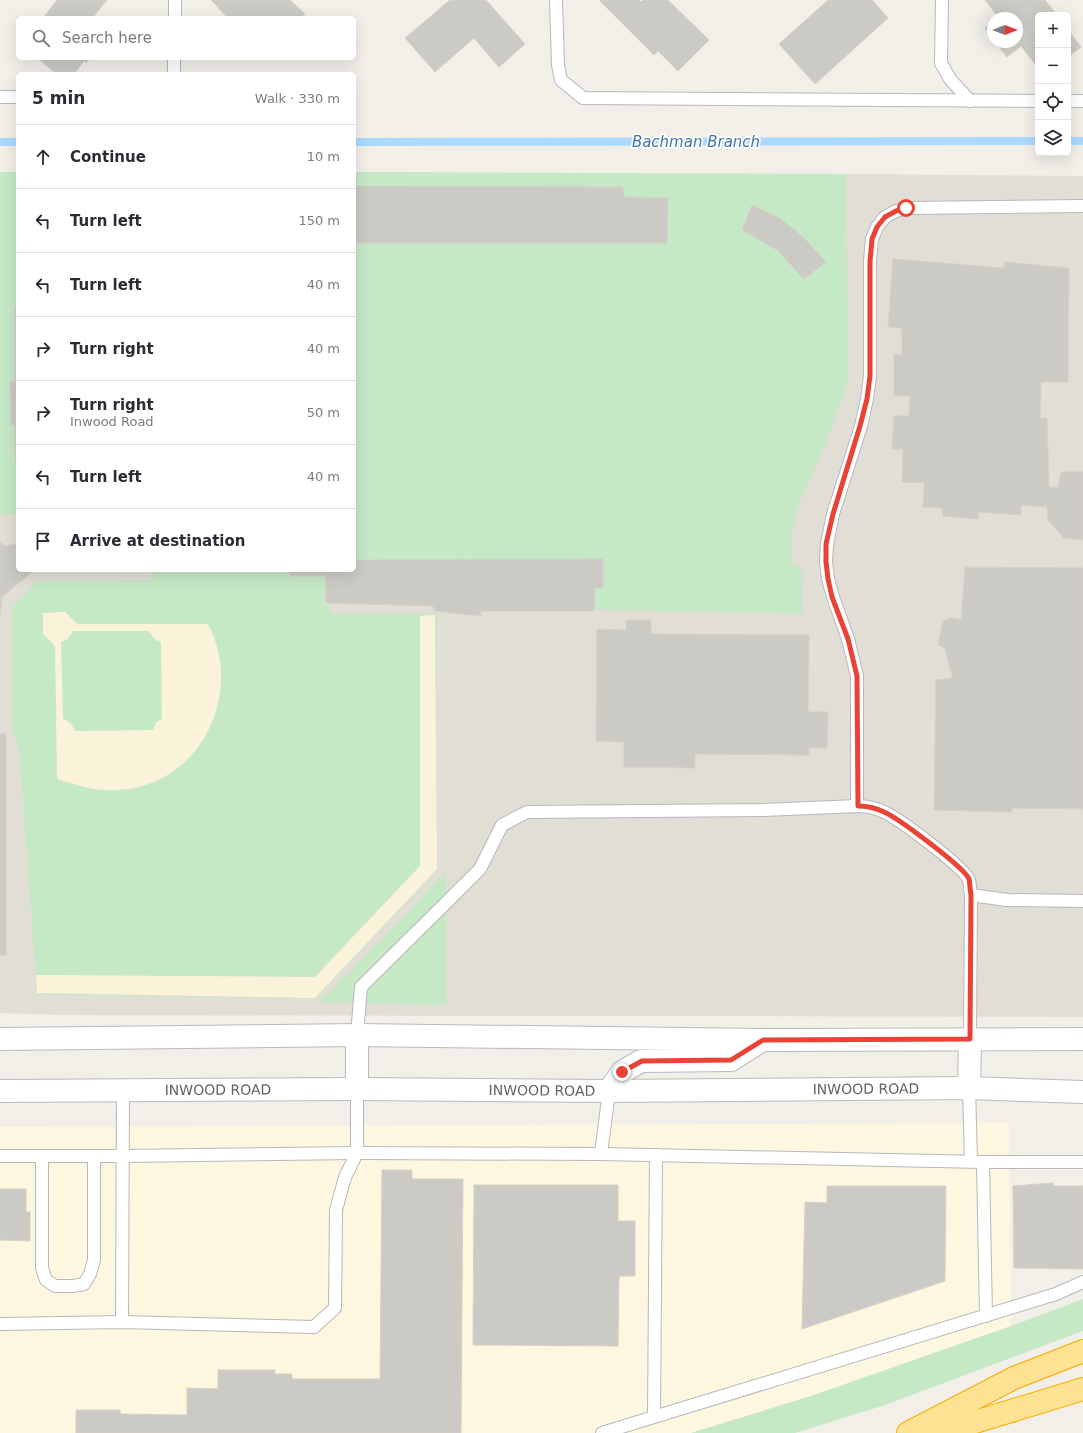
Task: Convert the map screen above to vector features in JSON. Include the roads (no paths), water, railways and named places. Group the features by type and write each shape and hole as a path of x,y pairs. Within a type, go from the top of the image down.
{"highway":[{"path":"908,1433 1014,1378 1083,1351"},
{"path":"939,1433 1083,1389"}],"main road":[{"path":"357,1035 357,1089"},
{"path":"0,1039 357,1035 763,1040 1083,1039"},
{"path":"969,1088 970,1039"},
{"path":"609,1091 622,1072 642,1061 731,1060 763,1040"},
{"name":"INWOOD ROAD","path":"0,1091 357,1089 609,1091 969,1088 1083,1092"}],"lane":[{"path":"174,16 175,0"},
{"path":"556,0 558,65 561,80 582,98 1035,101"},
{"path":"942,0 941,63 950,79 970,101"},
{"path":"174,60 174,72"},
{"path":"0,97 16,97"},
{"path":"1071,101 1083,101"},
{"path":"858,806 857,676 848,639 832,597 826,562 826,544 833,514 867,399 870,376 870,262 872,239 877,227 885,217 906,208 1083,206"},
{"path":"357,1035 361,987 480,869 502,825 527,812 763,810 858,806 869,807 886,812 950,859 961,869 968,879 971,895 970,1039"},
{"path":"971,895 1007,900 1083,901"},
{"path":"969,1088 971,1161"},
{"path":"0,1324 122,1322 314,1327 335,1308 336,1210 345,1177 357,1153 357,1089"},
{"path":"122,1322 123,1090"},
{"path":"601,1154 609,1091"},
{"path":"0,1156 357,1153 601,1154 983,1162 1083,1162"},
{"path":"654,1418 656,1155"},
{"path":"42,1156 42,1268 46,1280 54,1286 74,1286 84,1284 90,1274 94,1260 94,1156"},
{"path":"983,1162 986,1316"},
{"path":"602,1433 986,1316 1056,1294 1083,1282"}],"waterway":[{"name":"Bachman Branch","path":"356,142 1035,141"},
{"name":"Bachman Branch","path":"1071,141 1083,141"},
{"name":"Bachman Branch","path":"0,142 16,142"}]}
